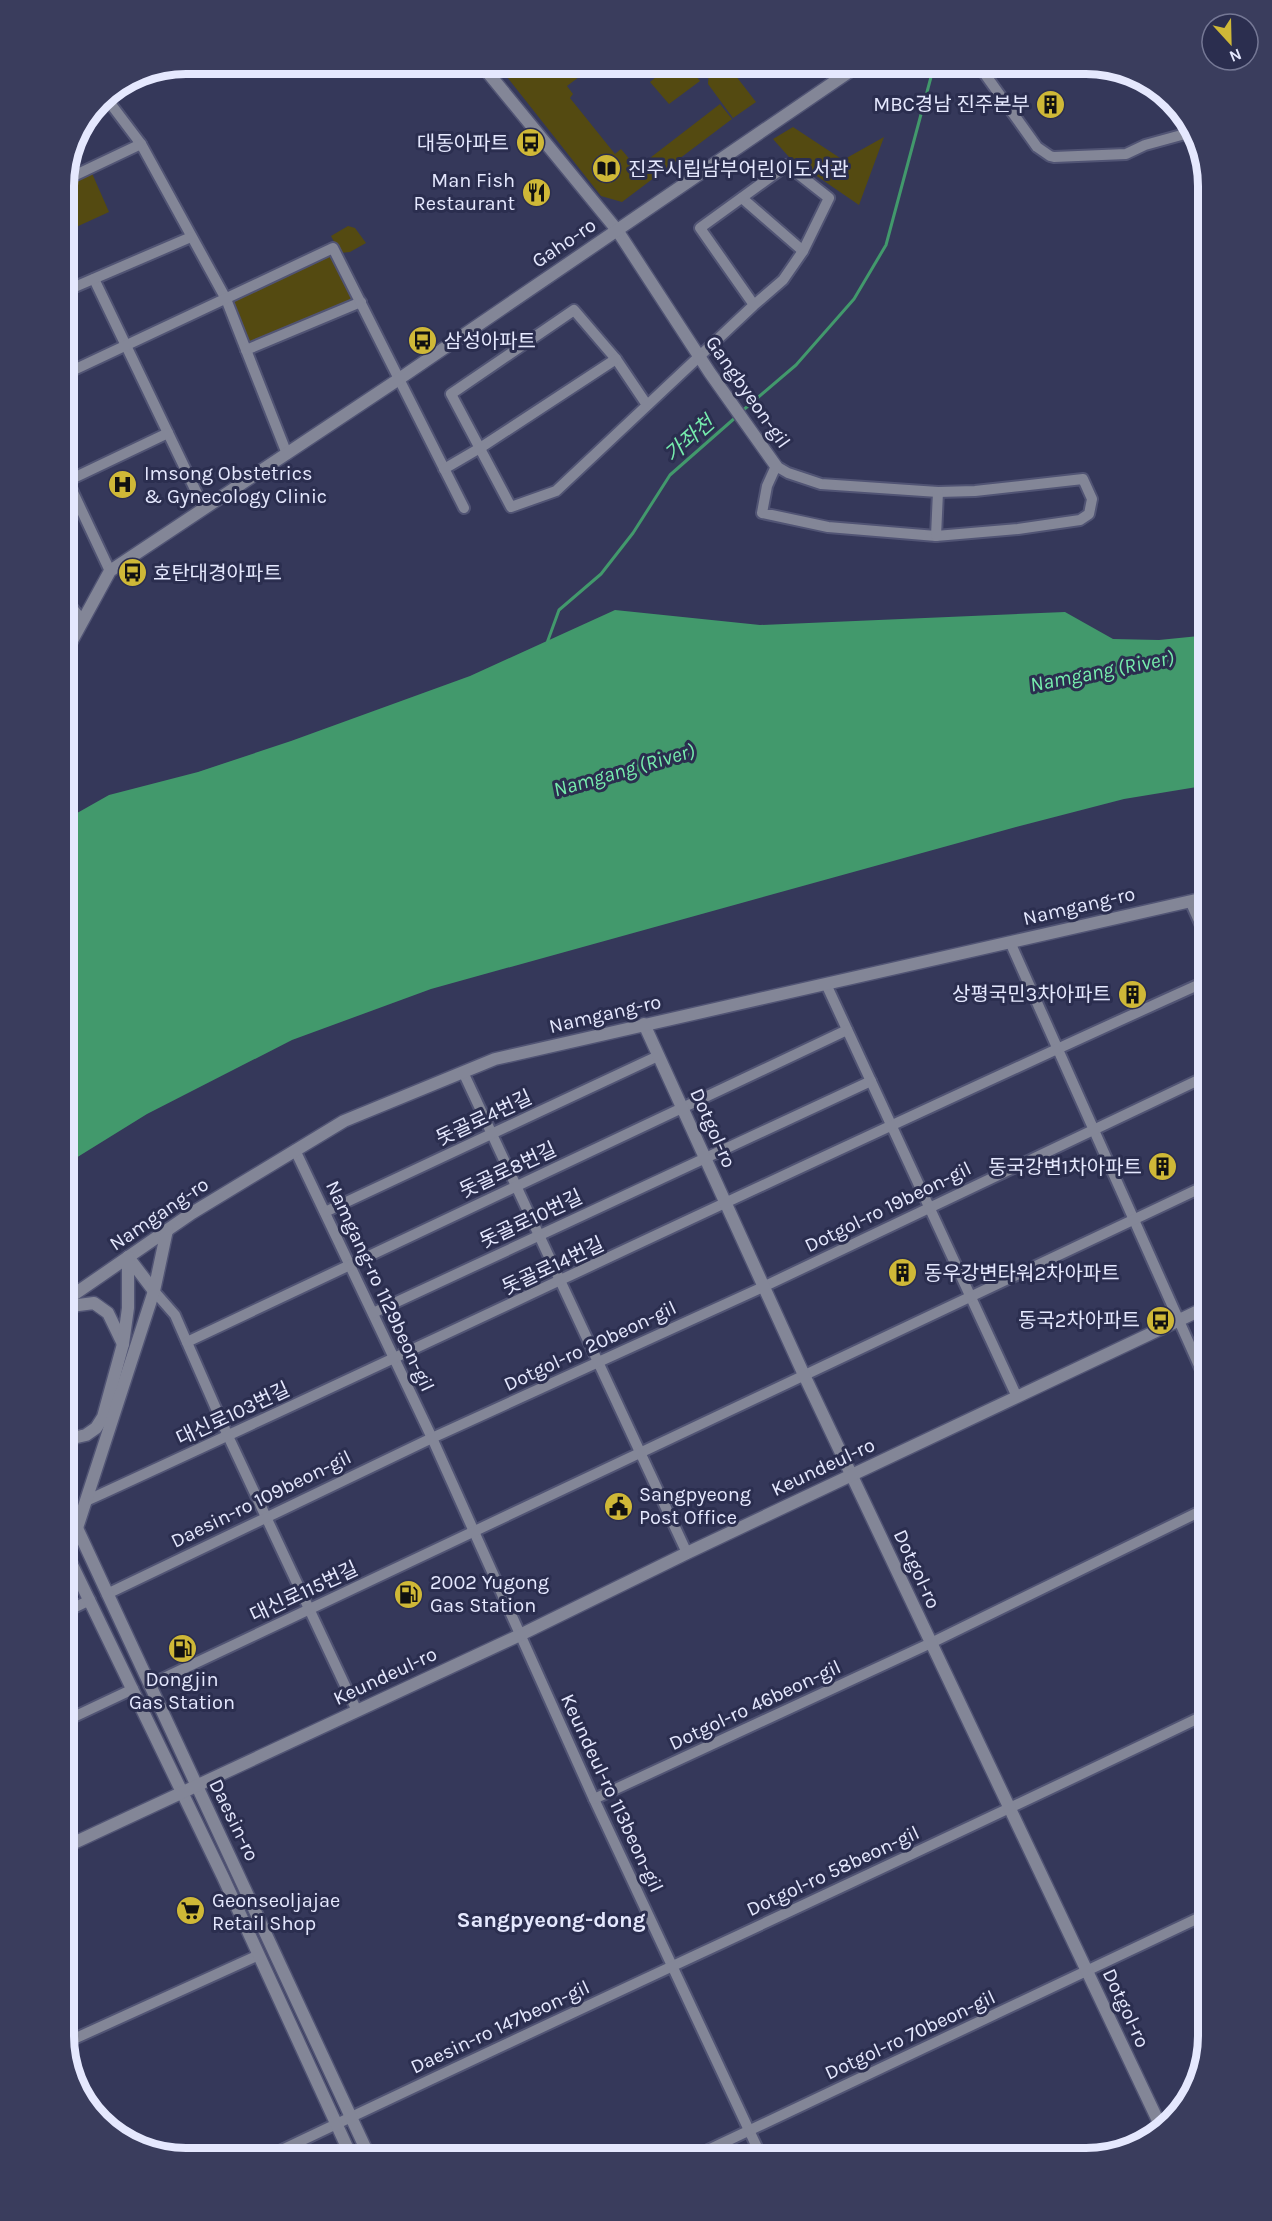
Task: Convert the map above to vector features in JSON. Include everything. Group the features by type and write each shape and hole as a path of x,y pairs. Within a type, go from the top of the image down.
{"street":[{"name":"Gangbyeon-gil","path":"489,74 617,230 699,357 776,466 788,473 821,484 938,492 975,491 1083,479 1092,499 1089,514 1080,520 1018,529 936,536"},
{"name":"Gaho-ro","path":"74,636 110,571 399,379 846,74"},
{"path":"984,74 1037,147 1050,156 1126,154 1145,145 1186,134"},
{"path":"110,103 141,144 226,299 287,454"},
{"path":"74,176 141,144"},
{"path":"647,405 616,359 574,310 451,394 511,507 556,491 754,304 783,280 803,251 830,198 787,165 700,228 754,304"},
{"path":"742,198 803,251"},
{"path":"74,287 191,237"},
{"path":"74,370 333,248 464,508"},
{"path":"94,279 204,508"},
{"path":"246,350 361,302"},
{"path":"444,469 616,359"},
{"path":"74,474 168,433"},
{"path":"776,466 767,486 762,513 828,527 936,536 938,492"},
{"path":"74,497 110,571"},
{"path":"74,610 82,620"},
{"name":"Namgang-ro","path":"74,1294 167,1230 344,1121 495,1059 1198,899"},
{"path":"1190,901 1198,919"},
{"path":"1010,942 1198,1364"},
{"path":"826,984 1017,1397"},
{"name":"돗골로14번길","path":"395,1360 1058,1048 1198,985"},
{"name":"Dotgol-ro","path":"644,1024 804,1376 1158,2121"},
{"name":"돗골로8번길","path":"187,1342 847,1030"},
{"name":"돗골로4번길","path":"325,1212 658,1056"},
{"path":"463,1072 687,1553"},
{"name":"Dotgol-ro 19beon-gil","path":"763,1287 1198,1080"},
{"name":"돗골로10번길","path":"373,1313 871,1081"},
{"name":"Namgang-ro 1129beon-gil","path":"295,1150 474,1531"},
{"name":"대신로115번길","path":"149,1685 1198,1189"},
{"path":"77,1528 154,1291 167,1230"},
{"path":"128,1257 175,1315 228,1436 357,1711"},
{"path":"74,1438 86,1435 96,1428 103,1417 123,1344 128,1308 128,1257"},
{"name":"Dotgol-ro 20beon-gil","path":"432,1438 763,1287"},
{"path":"74,1304 93,1303 108,1313 123,1344"},
{"name":"Keundeul-ro","path":"74,1843 520,1635 687,1553 1198,1311"},
{"name":"대신로103번길","path":"86,1501 395,1360"},
{"name":"Daesin-ro 109beon-gil","path":"106,1594 432,1438"},
{"name":"Dotgol-ro 46beon-gil","path":"594,1799 931,1643 1198,1513"},
{"name":"Daesin-ro","path":"74,1522 241,1879 343,2121 349,2147"},
{"name":"Keundeul-ro 113beon-gil","path":"474,1531 594,1799 757,2148"},
{"name":"Daesin-ro","path":"74,1567 259,1955 343,2121 362,2147"},
{"path":"74,1608 90,1600"},
{"path":"74,1717 133,1689"},
{"name":"Dotgol-ro 58beon-gil","path":"672,1965 1010,1809 1198,1718"},
{"name":"Dotgol-ro 70beon-gil","path":"713,2148 1198,1918"},
{"path":"74,2039 259,1955"},
{"name":"Daesin-ro 147beon-gil","path":"288,2147 672,1965"}],"shaded area":[{"path":"505,74 583,74 567,86 573,94 570,98 615,154 621,149 637,168 720,104 732,119 622,202 601,196"},
{"path":"660,74 695,74 700,81 669,104 650,82"},
{"path":"709,74 734,74 756,102 733,118 708,84"},
{"path":"793,127 843,160 884,137 859,205 789,157 773,139"},
{"path":"91,171 109,212 74,228 74,179"},
{"path":"348,226 355,228 366,243 350,252 340,253 331,236"},
{"path":"332,250 357,301 248,348 229,299"}],"water":[{"name":"Namgang (River)","path":"615,610 760,625 1065,612 1113,639 1159,640 1198,636 1198,787 1124,799 1016,827 431,989 292,1040 147,1114 74,1159 74,815 109,795 198,772 470,676"}],"waterway":[{"name":"가좌천","path":"741,412 796,365 854,299 886,245 931,77"},
{"name":"가좌천","path":"547,643 559,610 601,574 633,533 670,475 736,417"}],"place":[{"name":"MBC경남 진주본부","path":"1051,104"},
{"name":"대동아파트","path":"530,143"},
{"name":"진주시립남부어린이도서관","path":"607,169"},
{"name":"Man Fish Restaurant","path":"536,192"},
{"name":"삼성아파트","path":"423,341"},
{"name":"Imsong Obstetrics & Gynecology Clinic","path":"123,485"},
{"name":"호탄대경아파트","path":"132,573"},
{"name":"상평국민3차아파트","path":"1132,994"},
{"name":"동국강변1차아파트","path":"1163,1167"},
{"name":"동우강변타워2차아파트","path":"903,1273"},
{"name":"동국2차아파트","path":"1161,1320"},
{"name":"Sangpyeong Post Office","path":"618,1506"},
{"name":"2002 Yugong Gas Station","path":"409,1594"},
{"name":"Dongjin Gas Station","path":"182,1649"},
{"name":"Geonseoljajae Retail Shop","path":"191,1911"}],"district":[{"name":"Sangpyeong-dong","path":"551,1920"}]}
